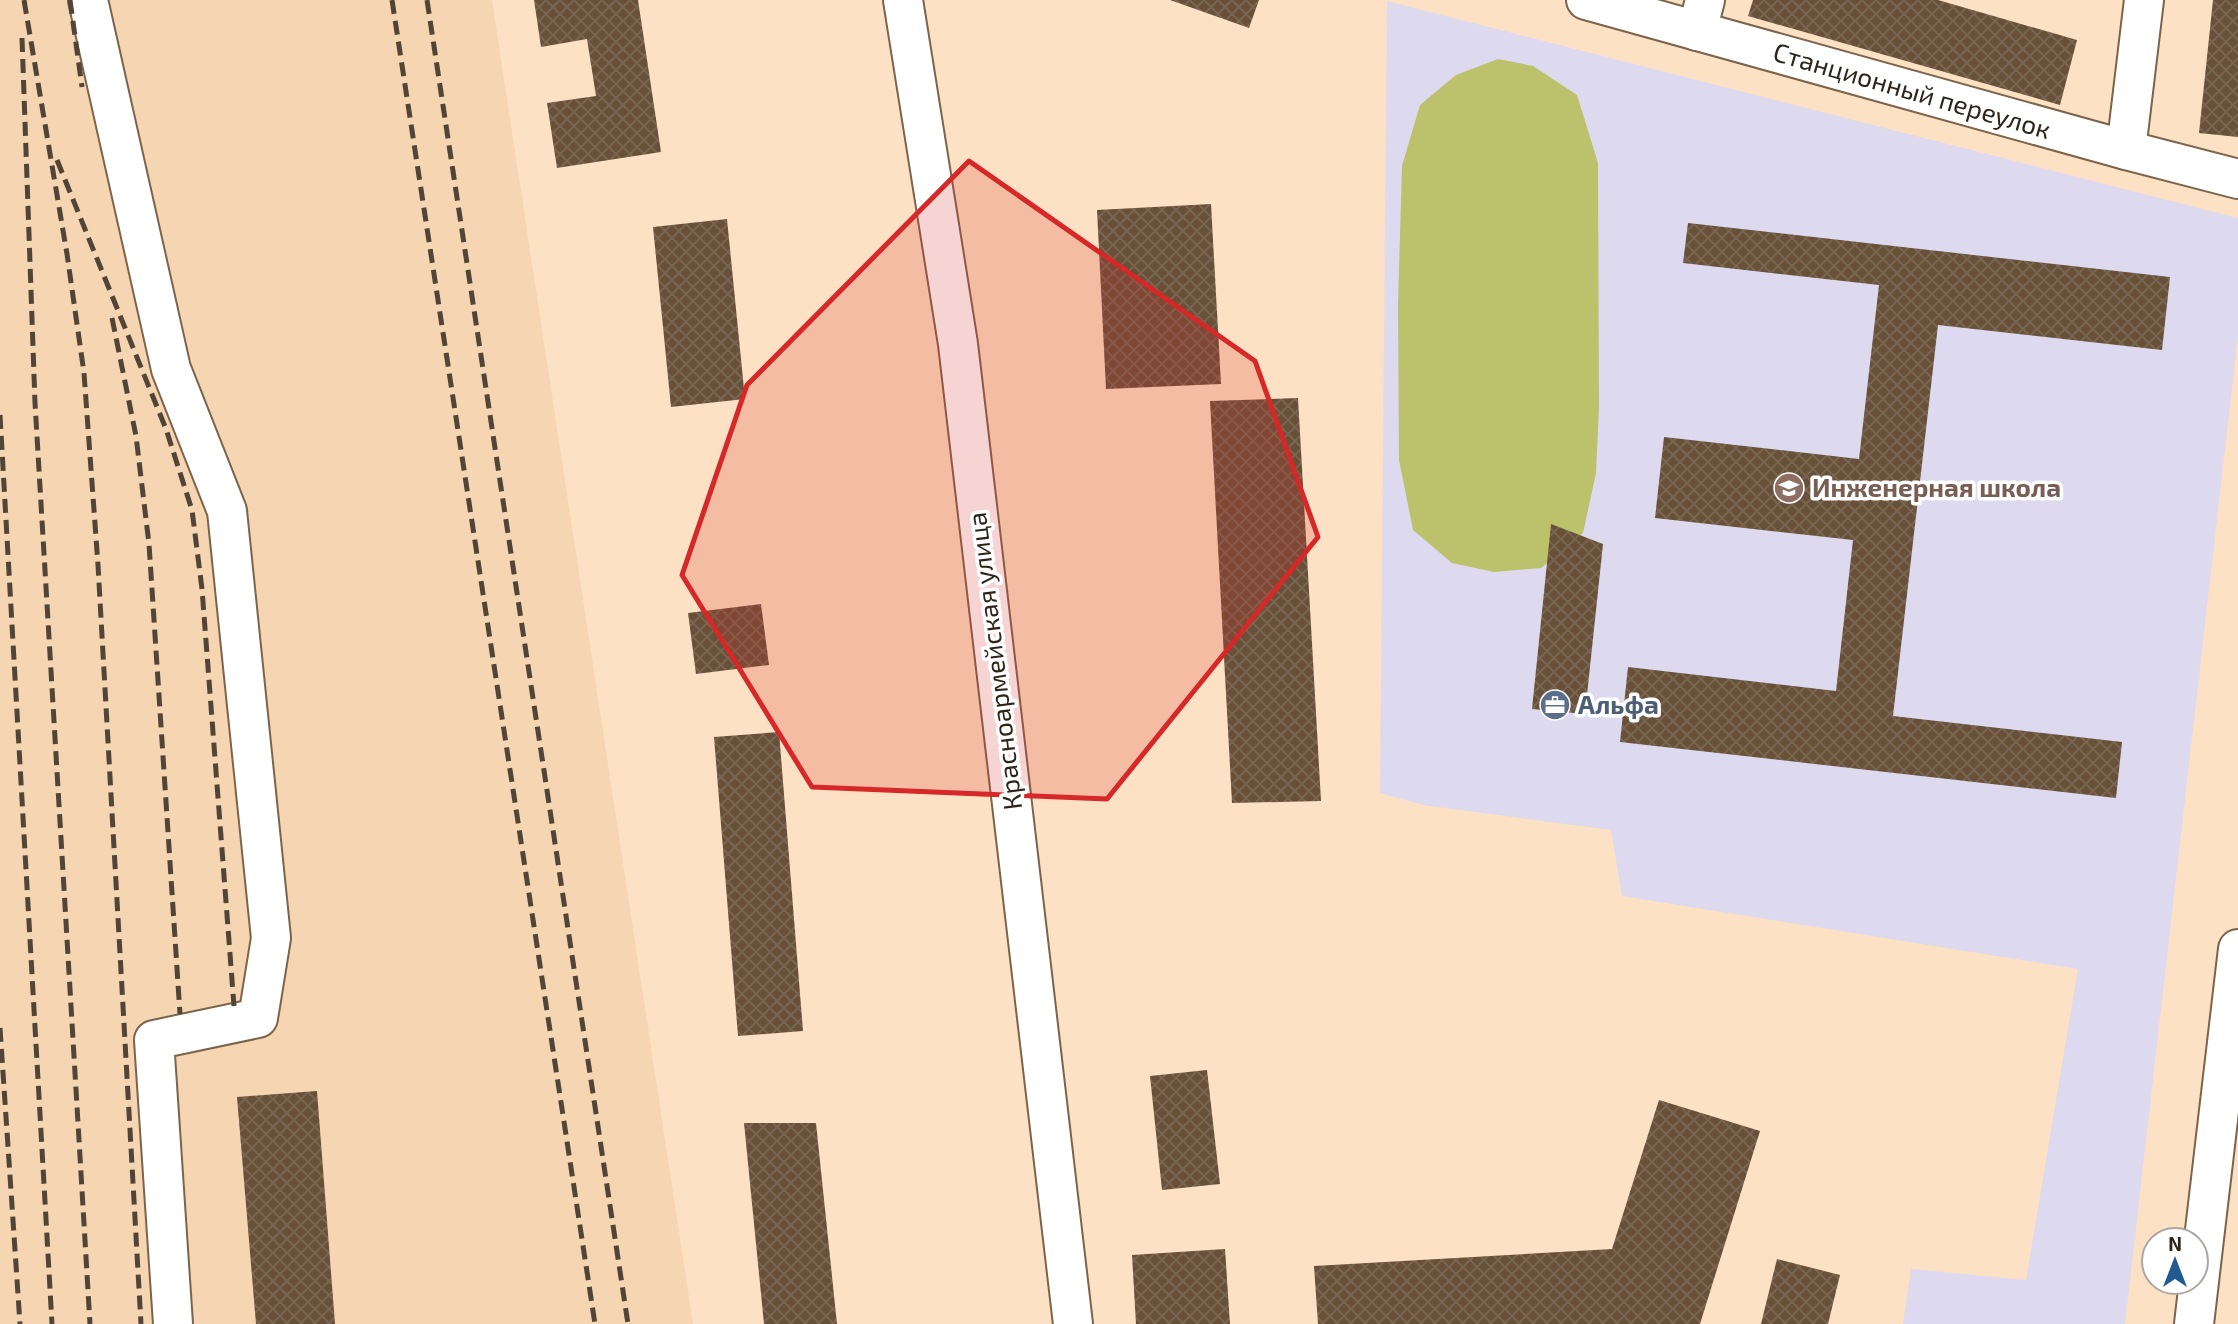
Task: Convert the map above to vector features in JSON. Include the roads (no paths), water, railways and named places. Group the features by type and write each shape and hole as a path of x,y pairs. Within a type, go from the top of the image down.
{"street":[{"path":"88,0 171,369 227,511 271,939 258,1017 154,1040 173,1324"},
{"name":"Красноармейская улица","path":"903,0 958,344 1073,1324"},
{"name":"Станционный переулок","path":"1587,0 1701,15 2126,150 2238,179"},
{"path":"2126,150 2144,0"},
{"path":"2194,1324 2225,1182 2238,949"}],"railway":[{"path":"24,0 67,254 84,373 98,565 141,1324"},
{"path":"70,0 82,87"},
{"path":"392,0 595,1324"},
{"path":"427,0 628,1324"},
{"path":"22,38 35,403 90,1324"},
{"path":"57,160 166,429 192,510 202,589 234,1006"},
{"path":"112,318 136,436 149,544 180,1014"},
{"path":"0,415 52,1324"},
{"path":"0,1028 20,1324"}],"place":[{"name":"Инженерная школа","path":"1789,488"},
{"name":"Альфа","path":"1555,705"}]}
